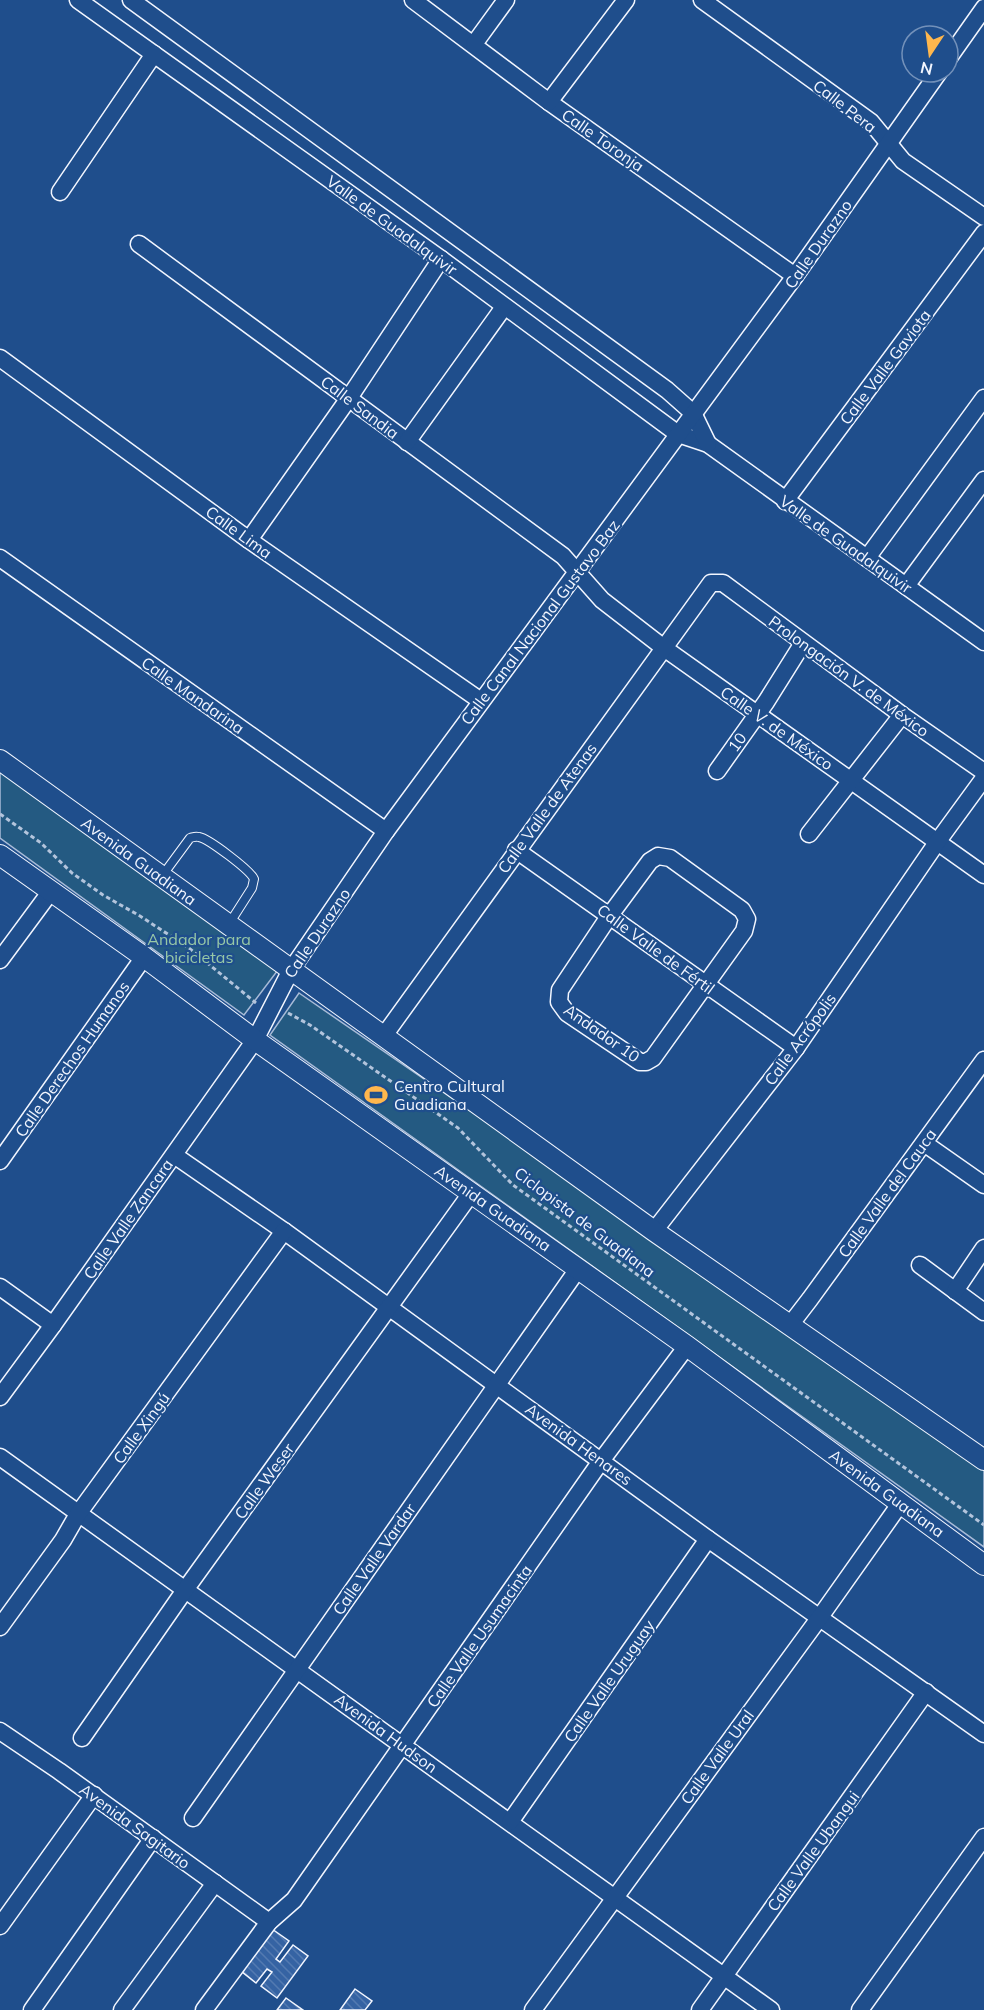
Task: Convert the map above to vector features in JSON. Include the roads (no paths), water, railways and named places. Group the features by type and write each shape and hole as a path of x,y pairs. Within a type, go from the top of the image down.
{"street":[{"name":"Valle de Guadalquivir","path":"78,0 441,260 678,434 708,444 906,586 981,634"},
{"name":"Valle de Guadalquivir","path":"130,0 667,390 693,413 708,444"},
{"name":"Calle Toronja","path":"413,0 549,102 795,276"},
{"path":"474,44 506,0"},
{"path":"549,102 626,0"},
{"name":"Calle Pera","path":"702,0 871,122 903,161 984,217"},
{"path":"960,42 984,8"},
{"path":"60,192 154,54"},
{"name":"Calle Durazno","path":"693,413 795,276 931,84"},
{"name":"Calle Valle Gaviota","path":"785,501 984,233"},
{"name":"Calle Sandia","path":"139,244 562,556 576,573"},
{"path":"249,540 349,398 441,260"},
{"path":"407,442 504,307"},
{"name":"Calle Lima","path":"0,358 249,540 481,701"},
{"path":"867,558 984,398"},
{"name":"Calle Canal Nacional Gustavo Baz","path":"386,831 693,413"},
{"path":"906,586 984,480"},
{"name":"Calle Mandarina","path":"0,558 386,831"},
{"name":"Calle V. de México","path":"576,573 602,600 664,648 984,875"},
{"name":"Calle Valle de Atenas","path":"383,1037 516,850 711,583 714,582"},
{"name":"Prolongación V. de México","path":"714,582 723,583 902,715 984,772"},
{"name":"10","path":"717,771 758,714 803,643"},
{"path":"809,834 902,715"},
{"name":"Avenida Guadiana","path":"0,760 654,1231 984,1460"},
{"name":"Calle Acrópolis","path":"654,1231 796,1048 984,778"},
{"name":"Calle Durazno","path":"255,1040 291,970 386,831"},
{"name":"Calle Valle de Fértil","path":"516,850 796,1048"},
{"name":"Avenida Guadiana","path":"0,855 144,957 255,1040 687,1346 984,1565"},
{"path":"610,915 650,861 658,856 670,858 742,910 747,919 744,931 705,985"},
{"path":"0,960 51,891"},
{"name":"Andador 10","path":"610,915 560,990 559,1002 567,1013 636,1060 646,1062 653,1058 705,985"},
{"name":"Calle Derechos Humanos","path":"0,1161 144,957"},
{"name":"Calle Valle Zancara","path":"0,1397 53,1326 255,1040"},
{"name":"Calle Valle del Cauca","path":"789,1324 810,1299 984,1059"},
{"path":"924,1143 984,1185"},
{"name":"Avenida Henares","path":"174,1155 284,1231 708,1539 984,1734"},
{"name":"Calle Weser","path":"82,1738 185,1590 472,1192"},
{"name":"Calle Xingú","path":"0,1627 63,1540 78,1514 284,1231"},
{"path":"956,1291 984,1248"},
{"path":"920,1265 984,1312"},
{"name":"Calle Valle Vardar","path":"193,1818 578,1269"},
{"path":"0,1287 53,1326"},
{"name":"Calle Valle Usumacinta","path":"204,2010 269,1922 294,1900 601,1461 687,1346"},
{"name":"Avenida Hudson","path":"0,1457 771,2010"},
{"name":"Calle Valle Ural","path":"533,2010 900,1504"},
{"name":"Calle Valle Uruguay","path":"510,1822 708,1539"},
{"name":"Calle Valle Ubangui","path":"700,2010 926,1692"},
{"name":"Avenida Sagitario","path":"0,1731 94,1795 269,1922"},
{"path":"0,1926 94,1795"},
{"path":"860,2010 984,1837"},
{"path":"32,2010 153,1839"},
{"path":"122,2010 214,1883"}],"lane":[{"path":"161,877 190,838 195,836 204,839 248,870 254,879 252,888 228,924"}],"place":[{"name":"Centro Cultural Guadiana","path":"376,1095"}],"park label":[{"name":"Andador para bicicletas","path":"199,948"}]}
